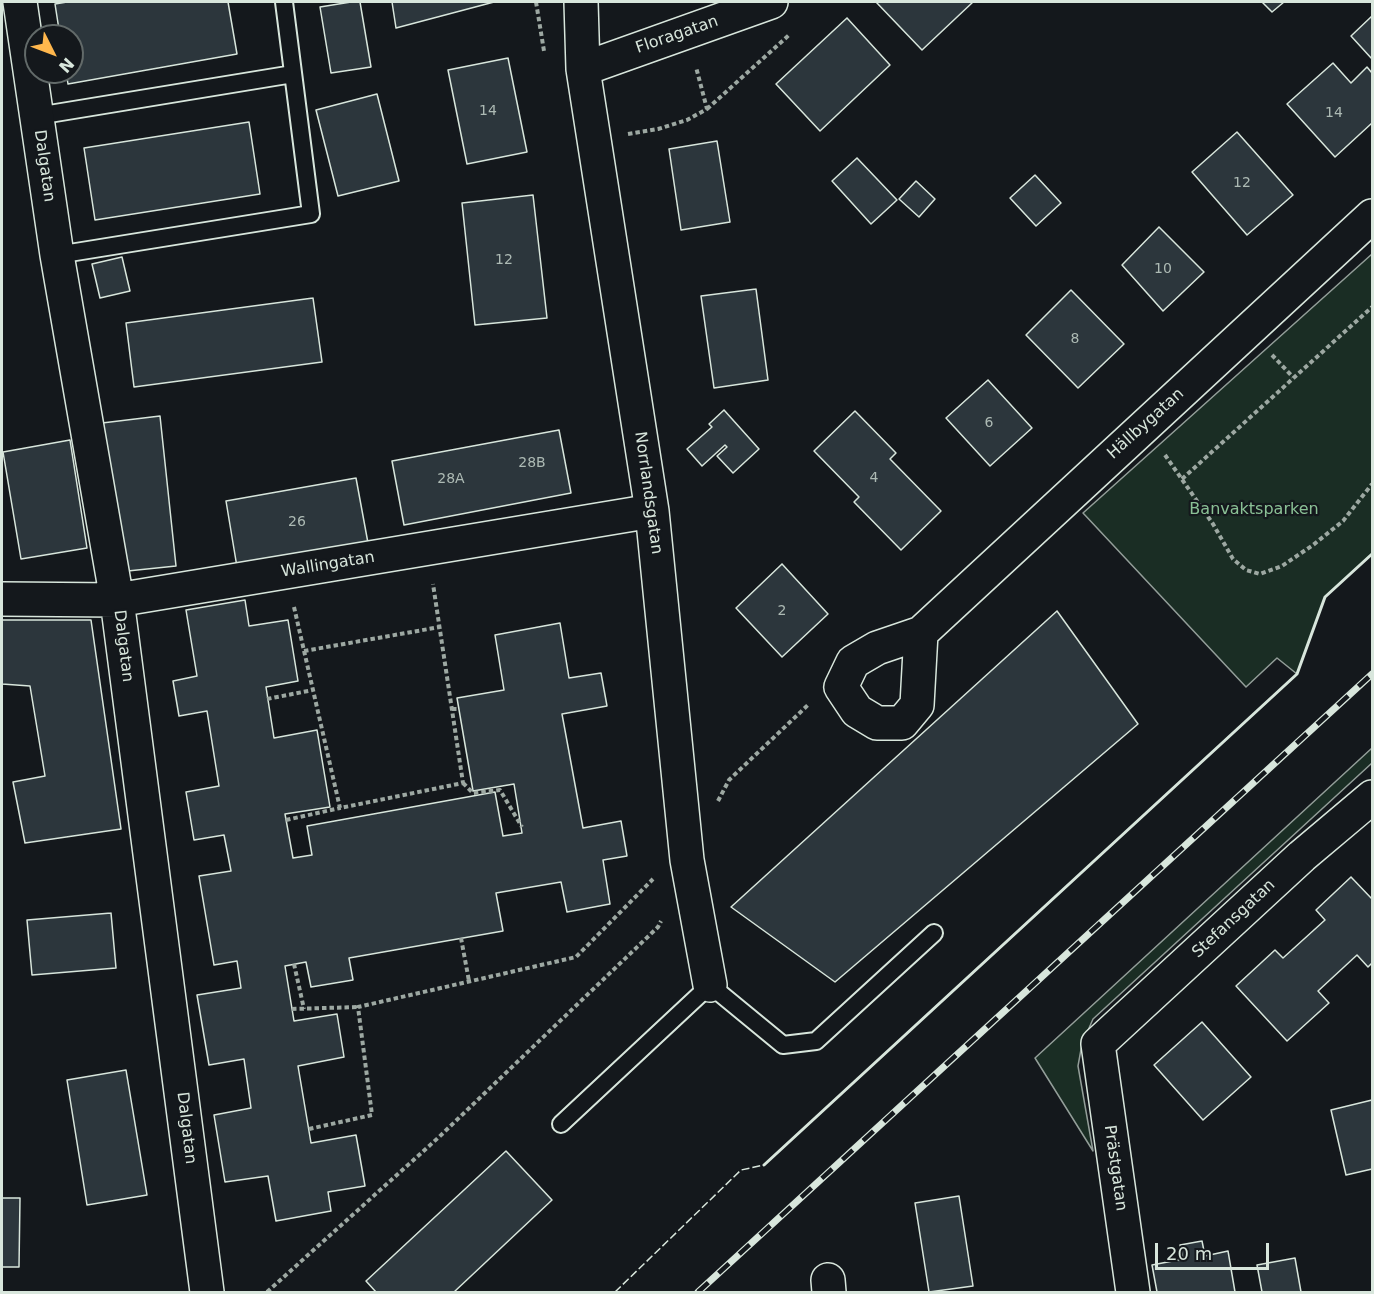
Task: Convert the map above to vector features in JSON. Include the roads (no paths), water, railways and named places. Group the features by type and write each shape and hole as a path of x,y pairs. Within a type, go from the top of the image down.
{"street":[{"name":"Dalgatan","path":"20,2 57,255 117,600 207,1293"},
{"name":"Norrlandsgatan","path":"581,2 583,69 652,511 685,847 710,984"},
{"name":"Floragatan","path":"583,69 771,2"},
{"name":"Hällbygatan","path":"921,633 1372,216"},
{"name":"Wallingatan","path":"2,599 117,600 652,511"},
{"name":"Stefansgatan","path":"1098,1044 1302,856 1372,797"},
{"name":"Prästgatan","path":"1098,1044 1133,1293"}],"lane":[{"path":"57,255 310,214 284,2"},
{"path":"37,116 293,74"},
{"path":"561,1124 710,984 783,1045 816,1041 934,933"}],"railway":[{"path":"698,1292 1372,674"}],"park label":[{"name":"Banvaktsparken","path":"1254,510"}]}
